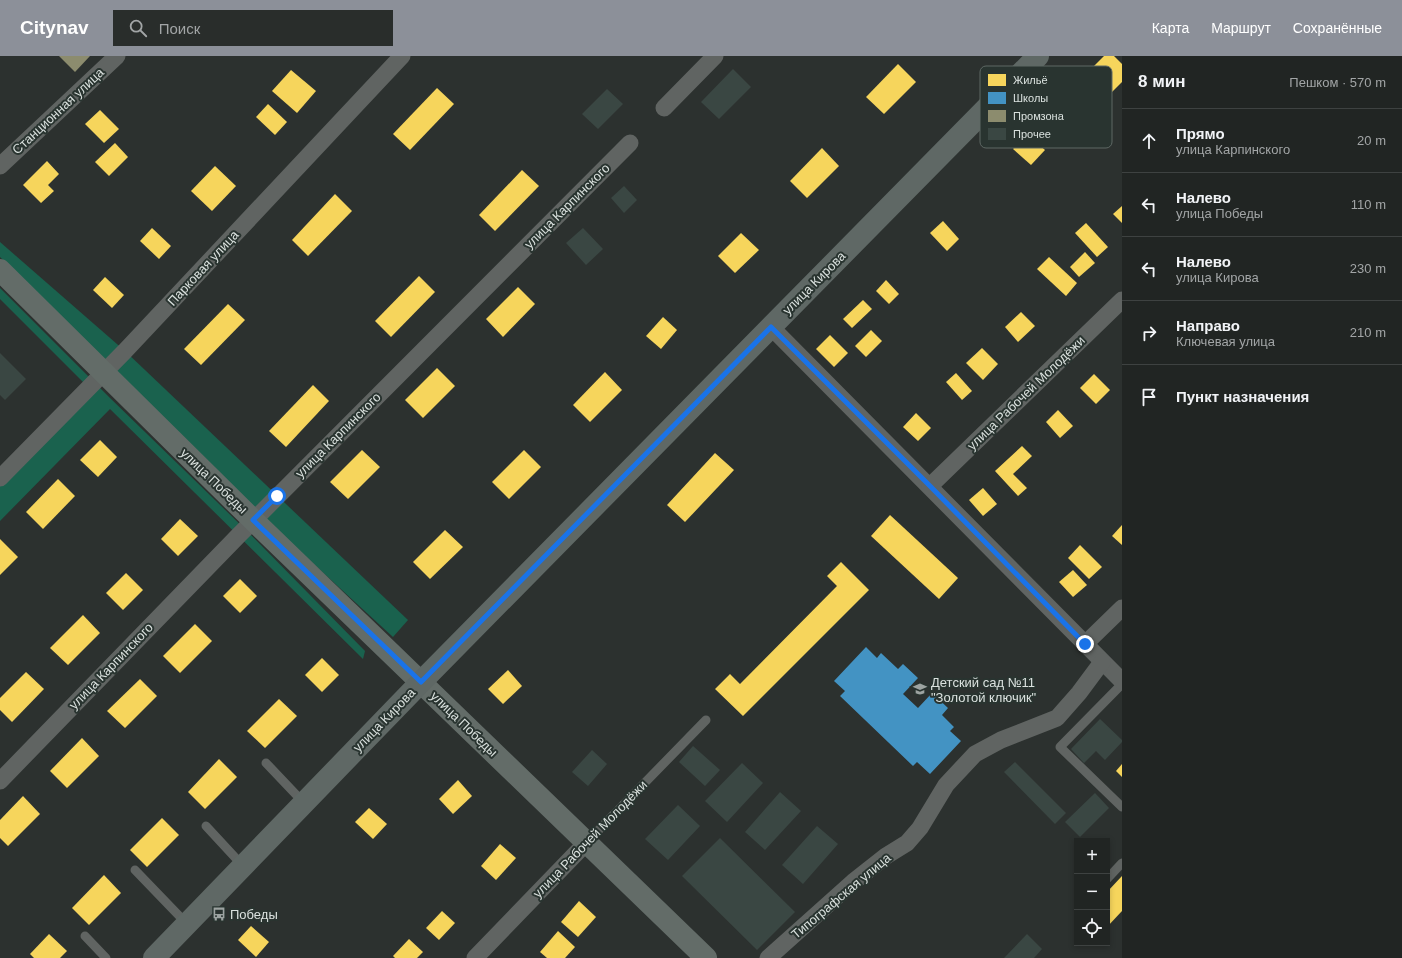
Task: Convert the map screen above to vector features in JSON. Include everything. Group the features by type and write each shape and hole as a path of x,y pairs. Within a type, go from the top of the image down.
{"main road":[{"name":"улица Кирова","path":"1028,66 1038,56"},
{"name":"улица Кирова","path":"154,958 421,682 980,115"},
{"name":"улица Победы","path":"0,270 253,520 706,958"}],"street":[{"name":"Станционная улица","path":"0,166 117,56"},
{"name":"Парковая улица","path":"0,478 125,351 402,56"},
{"path":"664,108 715,56"},
{"name":"улица Карпинского","path":"0,781 253,520 630,143"},
{"name":"улица Рабочей Молодёжи","path":"930,486 1122,300"},
{"path":"771,327 930,486 1122,682"},
{"path":"1085,644 1122,608"},
{"name":"Типографская улица","path":"768,958 853,882 886,856 907,843 920,828 946,785 975,754 1001,740 1057,718 1079,693 1102,662"},
{"name":"улица Рабочей Молодёжи","path":"475,958 587,842"}],"lane":[{"path":"1122,682 1060,747 1122,807"},
{"name":"улица Рабочей Молодёжи","path":"587,842 706,720"},
{"path":"266,763 304,803"},
{"path":"206,826 243,866"},
{"path":"1110,876 1122,863"},
{"path":"135,870 187,924"},
{"path":"85,936 106,958"}],"green space":[{"path":"0,242 125,351 408,620 393,637 281,534 121,380 0,257"},
{"path":"0,288 109,397 251,535 365,651 363,659 110,409 0,521 0,478 88,387 0,299"}],"building: Жильё":[{"path":"1104,56 1114,56 1122,64 1122,82 1112,92 1112,66 1094,66"},
{"path":"898,64 916,82 884,114 866,97"},
{"path":"291,70 316,91 297,113 272,91"},
{"path":"437,88 454,104 410,150 393,134"},
{"path":"268,104 287,122 275,135 256,117"},
{"path":"100,110 119,129 104,143 85,124"},
{"path":"115,143 128,157 109,176 95,162"},
{"path":"822,148 839,166 807,198 790,181"},
{"path":"1043,148 1045,150 1031,165 1013,149"},
{"path":"47,161 59,174 48,185 54,191 41,203 23,185"},
{"path":"215,166 236,186 212,211 191,191"},
{"path":"522,170 539,186 495,231 479,215"},
{"path":"335,194 352,211 308,256 292,240"},
{"path":"1122,206 1122,223 1113,214"},
{"path":"943,221 959,239 947,251 930,233"},
{"path":"1086,223 1108,247 1097,257 1075,233"},
{"path":"152,228 171,246 159,259 140,241"},
{"path":"741,233 759,250 735,273 718,256"},
{"path":"1085,252 1095,263 1079,277 1070,267"},
{"path":"1049,257 1077,283 1066,296 1037,269"},
{"path":"419,276 435,292 391,337 375,321"},
{"path":"105,277 124,295 112,308 93,290"},
{"path":"886,280 899,294 889,304 876,291"},
{"path":"518,287 535,304 503,337 486,319"},
{"path":"863,300 872,309 852,328 843,319"},
{"path":"228,304 245,320 201,365 184,349"},
{"path":"1021,312 1035,326 1018,342 1005,327"},
{"path":"663,317 677,330 661,349 646,336"},
{"path":"871,330 882,341 866,357 855,346"},
{"path":"830,335 848,353 834,367 816,349"},
{"path":"982,348 998,364 983,380 966,363"},
{"path":"437,368 455,386 423,418 405,400"},
{"path":"605,372 622,390 590,422 573,405"},
{"path":"956,373 972,391 962,400 946,382"},
{"path":"1094,374 1110,390 1096,404 1080,388"},
{"path":"313,385 329,401 286,447 269,431"},
{"path":"1058,410 1073,426 1060,438 1046,422"},
{"path":"916,413 931,428 918,441 903,427"},
{"path":"100,440 117,457 98,477 80,460"},
{"path":"1022,446 1032,456 1013,474 1027,488 1018,496 995,471"},
{"path":"362,450 380,467 348,499 330,482"},
{"path":"524,450 541,467 509,499 492,482"},
{"path":"715,453 734,470 685,522 667,505"},
{"path":"58,479 75,496 43,529 26,512"},
{"path":"983,488 997,504 983,516 969,500"},
{"path":"890,515 958,578 939,599 871,536"},
{"path":"180,519 198,536 178,556 161,539"},
{"path":"1122,525 1122,545 1112,536"},
{"path":"445,530 463,547 430,579 413,562"},
{"path":"0,539 18,557 0,575"},
{"path":"1080,545 1102,567 1089,579 1068,558"},
{"path":"841,562 869,590 743,716 715,689 730,674 740,684 837,586 827,576"},
{"path":"1073,570 1087,585 1073,597 1059,582"},
{"path":"126,573 143,590 123,610 106,593"},
{"path":"240,579 257,596 240,613 223,596"},
{"path":"83,615 100,633 68,665 50,648"},
{"path":"195,624 212,641 180,673 163,656"},
{"path":"322,658 339,675 322,692 305,675"},
{"path":"508,670 522,686 503,704 488,689"},
{"path":"26,672 44,689 12,722 0,710 0,698"},
{"path":"140,679 157,696 125,728 107,711"},
{"path":"279,699 297,716 265,748 247,731"},
{"path":"82,738 99,756 67,788 50,771"},
{"path":"219,759 237,777 205,809 188,792"},
{"path":"1122,764 1122,777 1116,771"},
{"path":"458,780 472,796 453,814 439,799"},
{"path":"23,796 40,814 8,846 0,838 0,820"},
{"path":"369,808 387,824 373,839 355,822"},
{"path":"162,818 179,835 147,867 130,850"},
{"path":"500,844 516,858 496,880 481,866"},
{"path":"104,875 121,893 89,925 72,908"},
{"path":"1122,876 1122,911 1110,924 1110,910 1110,889"},
{"path":"579,901 596,917 578,937 561,922"},
{"path":"442,911 455,923 439,940 426,928"},
{"path":"251,926 269,942 256,957 238,940"},
{"path":"558,931 575,947 565,958 547,958 540,952"},
{"path":"49,934 67,951 60,958 34,958 30,954"},
{"path":"409,939 423,952 417,958 395,958 393,956"}],"building: Школы":[{"path":"866,647 877,658 881,653 898,669 903,664 918,678 903,694 918,708 932,693 948,708 942,715 954,727 950,731 961,741 930,774 917,762 913,766 840,696 845,691 834,681"}],"building: Промзона":[{"path":"59,56 90,56 75,72"}],"building: Прочее":[{"path":"733,69 751,87 719,119 701,102"},
{"path":"607,89 623,104 598,129 582,114"},
{"path":"624,186 637,200 624,213 611,198"},
{"path":"583,228 603,249 586,265 566,243"},
{"path":"0,353 26,379 5,400 0,395"},
{"path":"1100,719 1122,740 1122,742 1105,760 1096,751 1084,763 1071,749"},
{"path":"693,746 720,770 705,786 679,762"},
{"path":"592,750 607,764 588,786 572,772"},
{"path":"1015,762 1066,813 1055,824 1004,772"},
{"path":"742,763 763,783 727,822 705,801"},
{"path":"780,792 801,811 765,850 745,832"},
{"path":"1095,793 1109,808 1080,837 1065,822"},
{"path":"678,805 700,826 668,860 645,839"},
{"path":"817,826 838,844 803,884 782,865"},
{"path":"720,838 795,912 757,950 682,876"},
{"path":"1027,934 1042,949 1034,958 1004,958"}],"place":[{"name":"Детский сад №11 \"Золотой ключик\"","path":"920,689"},
{"name":"Победы","path":"219,914"}],"route":[{"path":"277,496 253,520 421,682 771,327 1085,644"}]}
